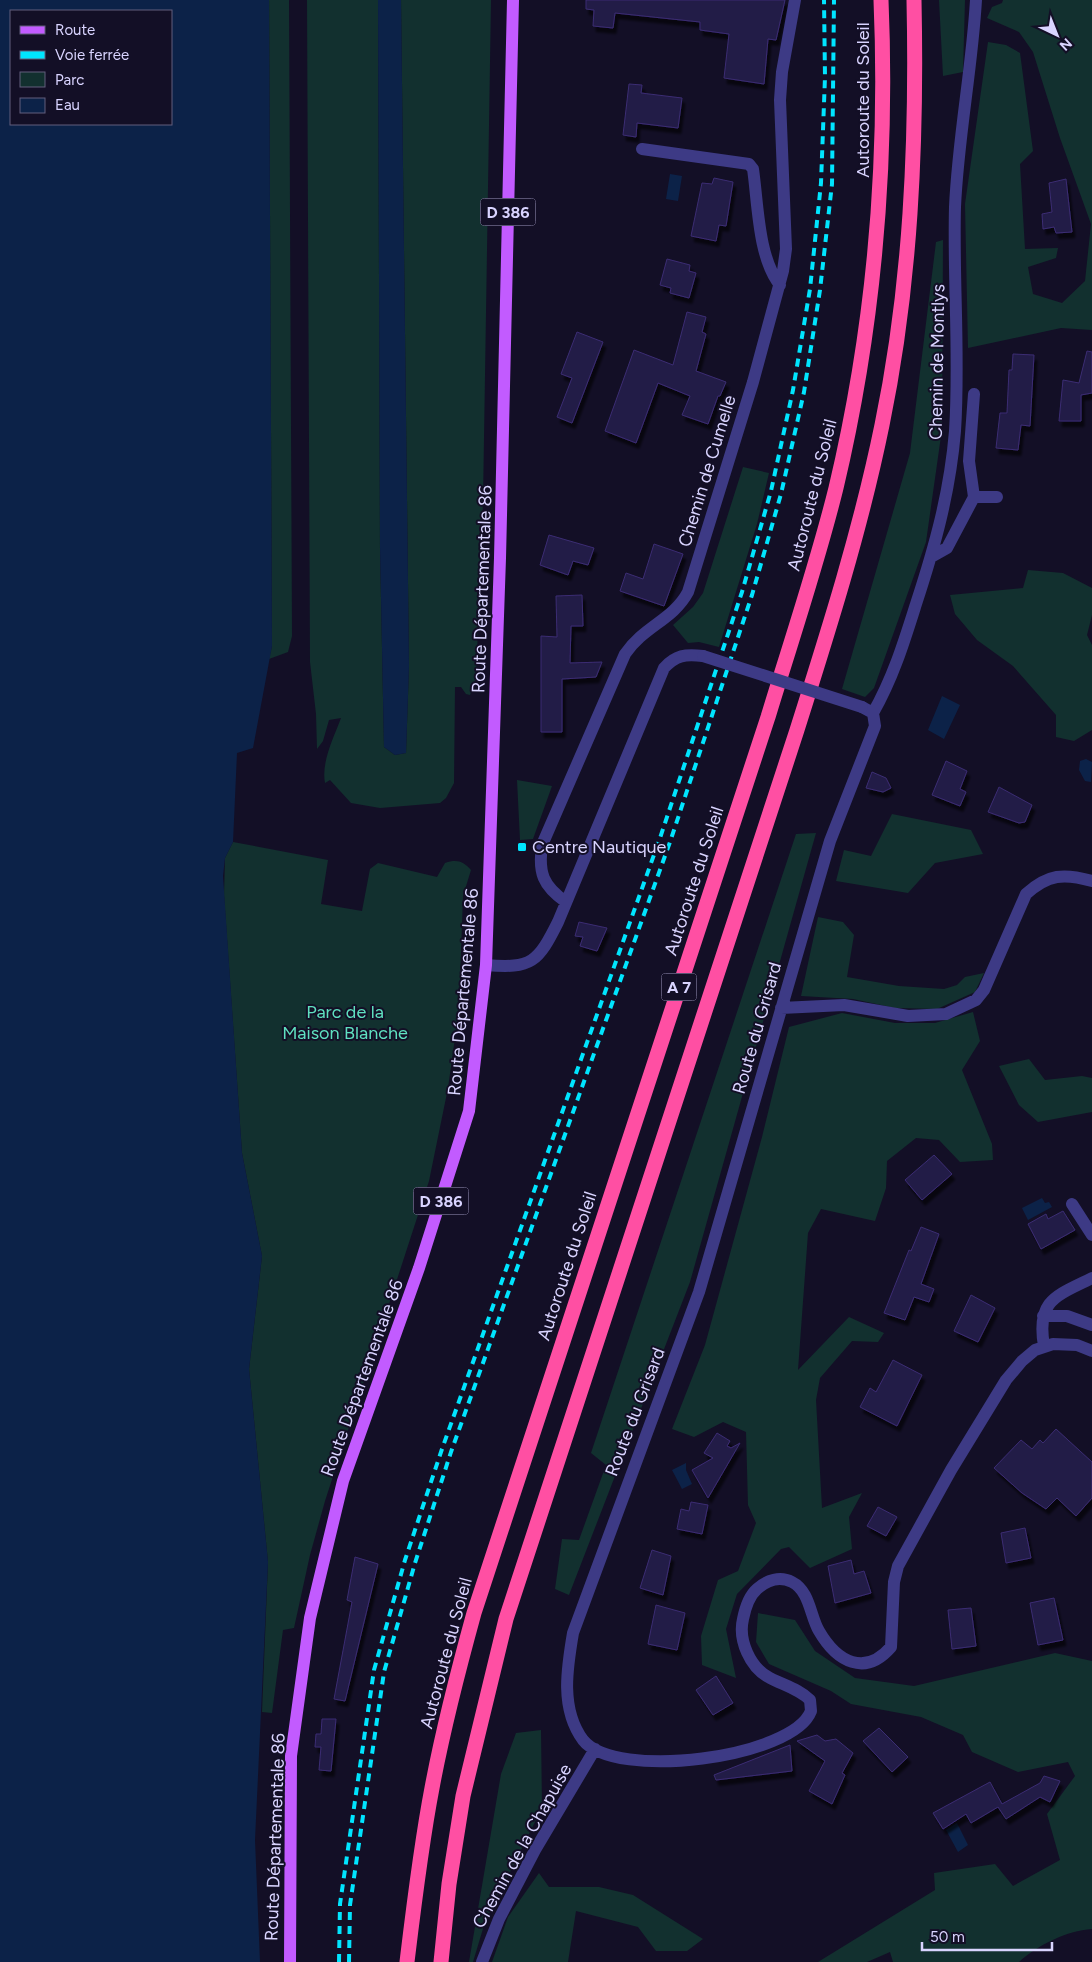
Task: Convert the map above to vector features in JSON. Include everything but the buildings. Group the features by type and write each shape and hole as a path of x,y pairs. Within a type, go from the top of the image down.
{"highway":[{"name":"Autoroute du Soleil","path":"407,1962 416,1886 432,1788 454,1688 474,1613 768,717 812,576 835,489 868,322 876,248 883,153 884,67 882,0"},
{"name":"A 7","path":"441,1962 449,1884 463,1796 506,1620 788,758 841,589 866,496 883,424 898,338 908,248 915,153 914,0"}],"main road":[{"name":"Route Départementale 86","path":"290,1962 291,1756 310,1618 343,1482 420,1268 469,1111 486,965 500,568 513,0"}],"street":[{"name":"Chemin de Cumelle","path":"566,902 547,886 542,874 542,845 626,654 635,640 682,604 688,592 753,382 780,285 786,249 780,144 780,100 782,72 795,0"},
{"name":"Chemin de Montlys","path":"868,710 895,670 931,558 946,500 955,431 955,207 972,56 976,0"},
{"path":"642,149 749,164 753,169 764,245 771,274 780,285"},
{"path":"931,558 947,548 974,497 969,461 974,394"},
{"path":"974,497 997,497"},
{"path":"486,965 521,966 535,958 548,942 664,668 673,658 684,654 703,656 868,710"},
{"name":"Route du Grisard","path":"868,710 874,726 830,841 699,1292 594,1570 573,1633 568,1662 570,1711 575,1726 585,1742 611,1757 645,1762 699,1759 746,1750 782,1738 802,1726 811,1711 810,1700 798,1691 767,1677 754,1664 745,1648 741,1628 745,1608 755,1590 766,1582 779,1578 798,1585 804,1594 819,1630 828,1644 845,1658 856,1664 868,1664 884,1655 892,1647 894,1582 906,1548 1006,1380 1022,1361 1044,1346 1062,1343 1077,1345 1092,1352"},
{"path":"781,1008 844,1005 908,1016 946,1014 976,1000 984,990 1026,894 1037,884 1053,876 1074,876 1092,880"},
{"path":"1072,1204 1092,1235"},
{"path":"1044,1346 1042,1329 1046,1305 1054,1296 1092,1278"},
{"path":"1043,1316 1067,1316 1092,1325"},
{"name":"Chemin de la Chapuise","path":"482,1962 503,1910 535,1850 595,1749"}],"green space":[{"path":"269,0 289,0 292,636 288,652 269,659 272,646"},
{"path":"307,0 378,0 380,548 384,747 395,755 406,753 409,666 401,0 491,0 483,501 476,679 470,695 466,694 461,687 455,687 454,783 446,798 440,803 380,808 351,803 330,780 325,783 326,758 341,718 329,720 323,741 317,749 316,714 310,662"},
{"path":"939,0 965,0 963,72 943,76"},
{"path":"1003,0 1092,0 1092,330 1061,328 968,348 965,204 988,42 1006,45 1020,53 1033,151 1020,164 1025,249 1058,248 1056,258 1028,267 1033,294 1062,303 1085,281 1091,224 1060,138 1033,52 1019,32 987,18 992,7 1002,3"},
{"path":"943,240 942,429 926,542 874,688 865,697 842,689 910,453 936,242"},
{"path":"743,467 769,473 757,524 719,647 699,642 688,643 673,625 693,607 703,593"},
{"path":"1028,570 1063,573 1092,588 1092,615 1087,635 1092,645 1092,730 1074,741 1056,737 1056,715 1013,666 977,640 955,614 950,595 1023,588"},
{"path":"517,780 552,786 533,839 520,840"},
{"path":"892,814 971,830 983,854 935,863 908,893 836,881 844,850 871,856"},
{"path":"816,833 690,1282 569,1595 555,1589 562,1539 579,1540 606,1465 591,1453 796,834"},
{"name":"Parc de la Maison Blanche","path":"233,842 328,860 321,904 362,911 370,869 378,863 437,877 445,863 449,862 460,862 471,870 463,896 459,1009 448,1088 429,1181 325,1501 310,1555 294,1628 283,1630 272,1713 262,1712 268,1562 249,1369 262,1256 242,1153 224,895 225,858"},
{"path":"818,917 843,922 854,935 847,977 899,986 944,989 957,985 965,977 984,973 975,992 937,1009 895,1008 853,999 801,996"},
{"path":"973,1012 980,1041 962,1070 992,1144 993,1160 960,1162 939,1140 916,1138 887,1161 886,1188 875,1221 821,1209 808,1233 798,1370 849,1317 884,1333 878,1342 852,1341 820,1378 816,1400 822,1508 862,1493 849,1517 852,1549 810,1568 789,1547 781,1549 737,1594 726,1629 736,1678 702,1665 701,1636 718,1580 738,1571 756,1523 748,1505 746,1432 723,1422 694,1437 672,1429 705,1345 762,1137 789,1027 842,1013 895,1023 935,1023"},
{"path":"1029,1059 1045,1080 1082,1076 1092,1078 1092,1112 1038,1122 1019,1105 999,1066"},
{"path":"758,1613 795,1620 815,1651 855,1678 914,1686 1055,1653 1092,1661 1092,1929 1082,1930 1053,1940 1019,1962 893,1962 890,1952 867,1962 818,1962 935,1890 934,1873 995,1864 1013,1886 1060,1860 1047,1814 1075,1776 1068,1762 1018,1772 972,1752 963,1735 921,1717 851,1704 831,1691 769,1664 756,1642"},
{"path":"541,1730 542,1808 485,1922 473,1962 469,1962 501,1774 516,1733"},
{"path":"539,1873 549,1887 599,1887 633,1895 703,1939 687,1951 656,1951 638,1927 576,1911 568,1962 492,1962 508,1917"}],"water":[{"path":"0,0 269,0 272,646 253,748 237,753 233,842 225,858 223,876 242,1153 262,1256 249,1369 268,1562 255,1840 260,1962 0,1962"},
{"path":"378,0 401,0 409,666 406,753 395,755 384,747 380,548"},
{"path":"670,174 682,176 678,201 666,199"},
{"path":"942,696 960,705 944,739 928,730"},
{"path":"1086,759 1092,762 1091,782 1085,781 1079,770 1080,761"},
{"path":"1042,1198 1045,1203 1049,1202 1052,1207 1028,1220 1022,1208"},
{"path":"686,1463 686,1470 692,1484 682,1489 672,1470"},
{"path":"957,1823 968,1845 958,1852 946,1830"}],"railway":[{"path":"339,1962 340,1904 374,1670 405,1560 442,1449 660,838 742,592 771,491 793,390 810,289 821,183 825,77 824,0"},
{"path":"349,1962 350,1905 384,1672 415,1563 451,1452 670,842 752,595 781,494 804,392 820,290 832,184 834,0"}],"place":[{"name":"Centre Nautique","path":"522,847"}]}
